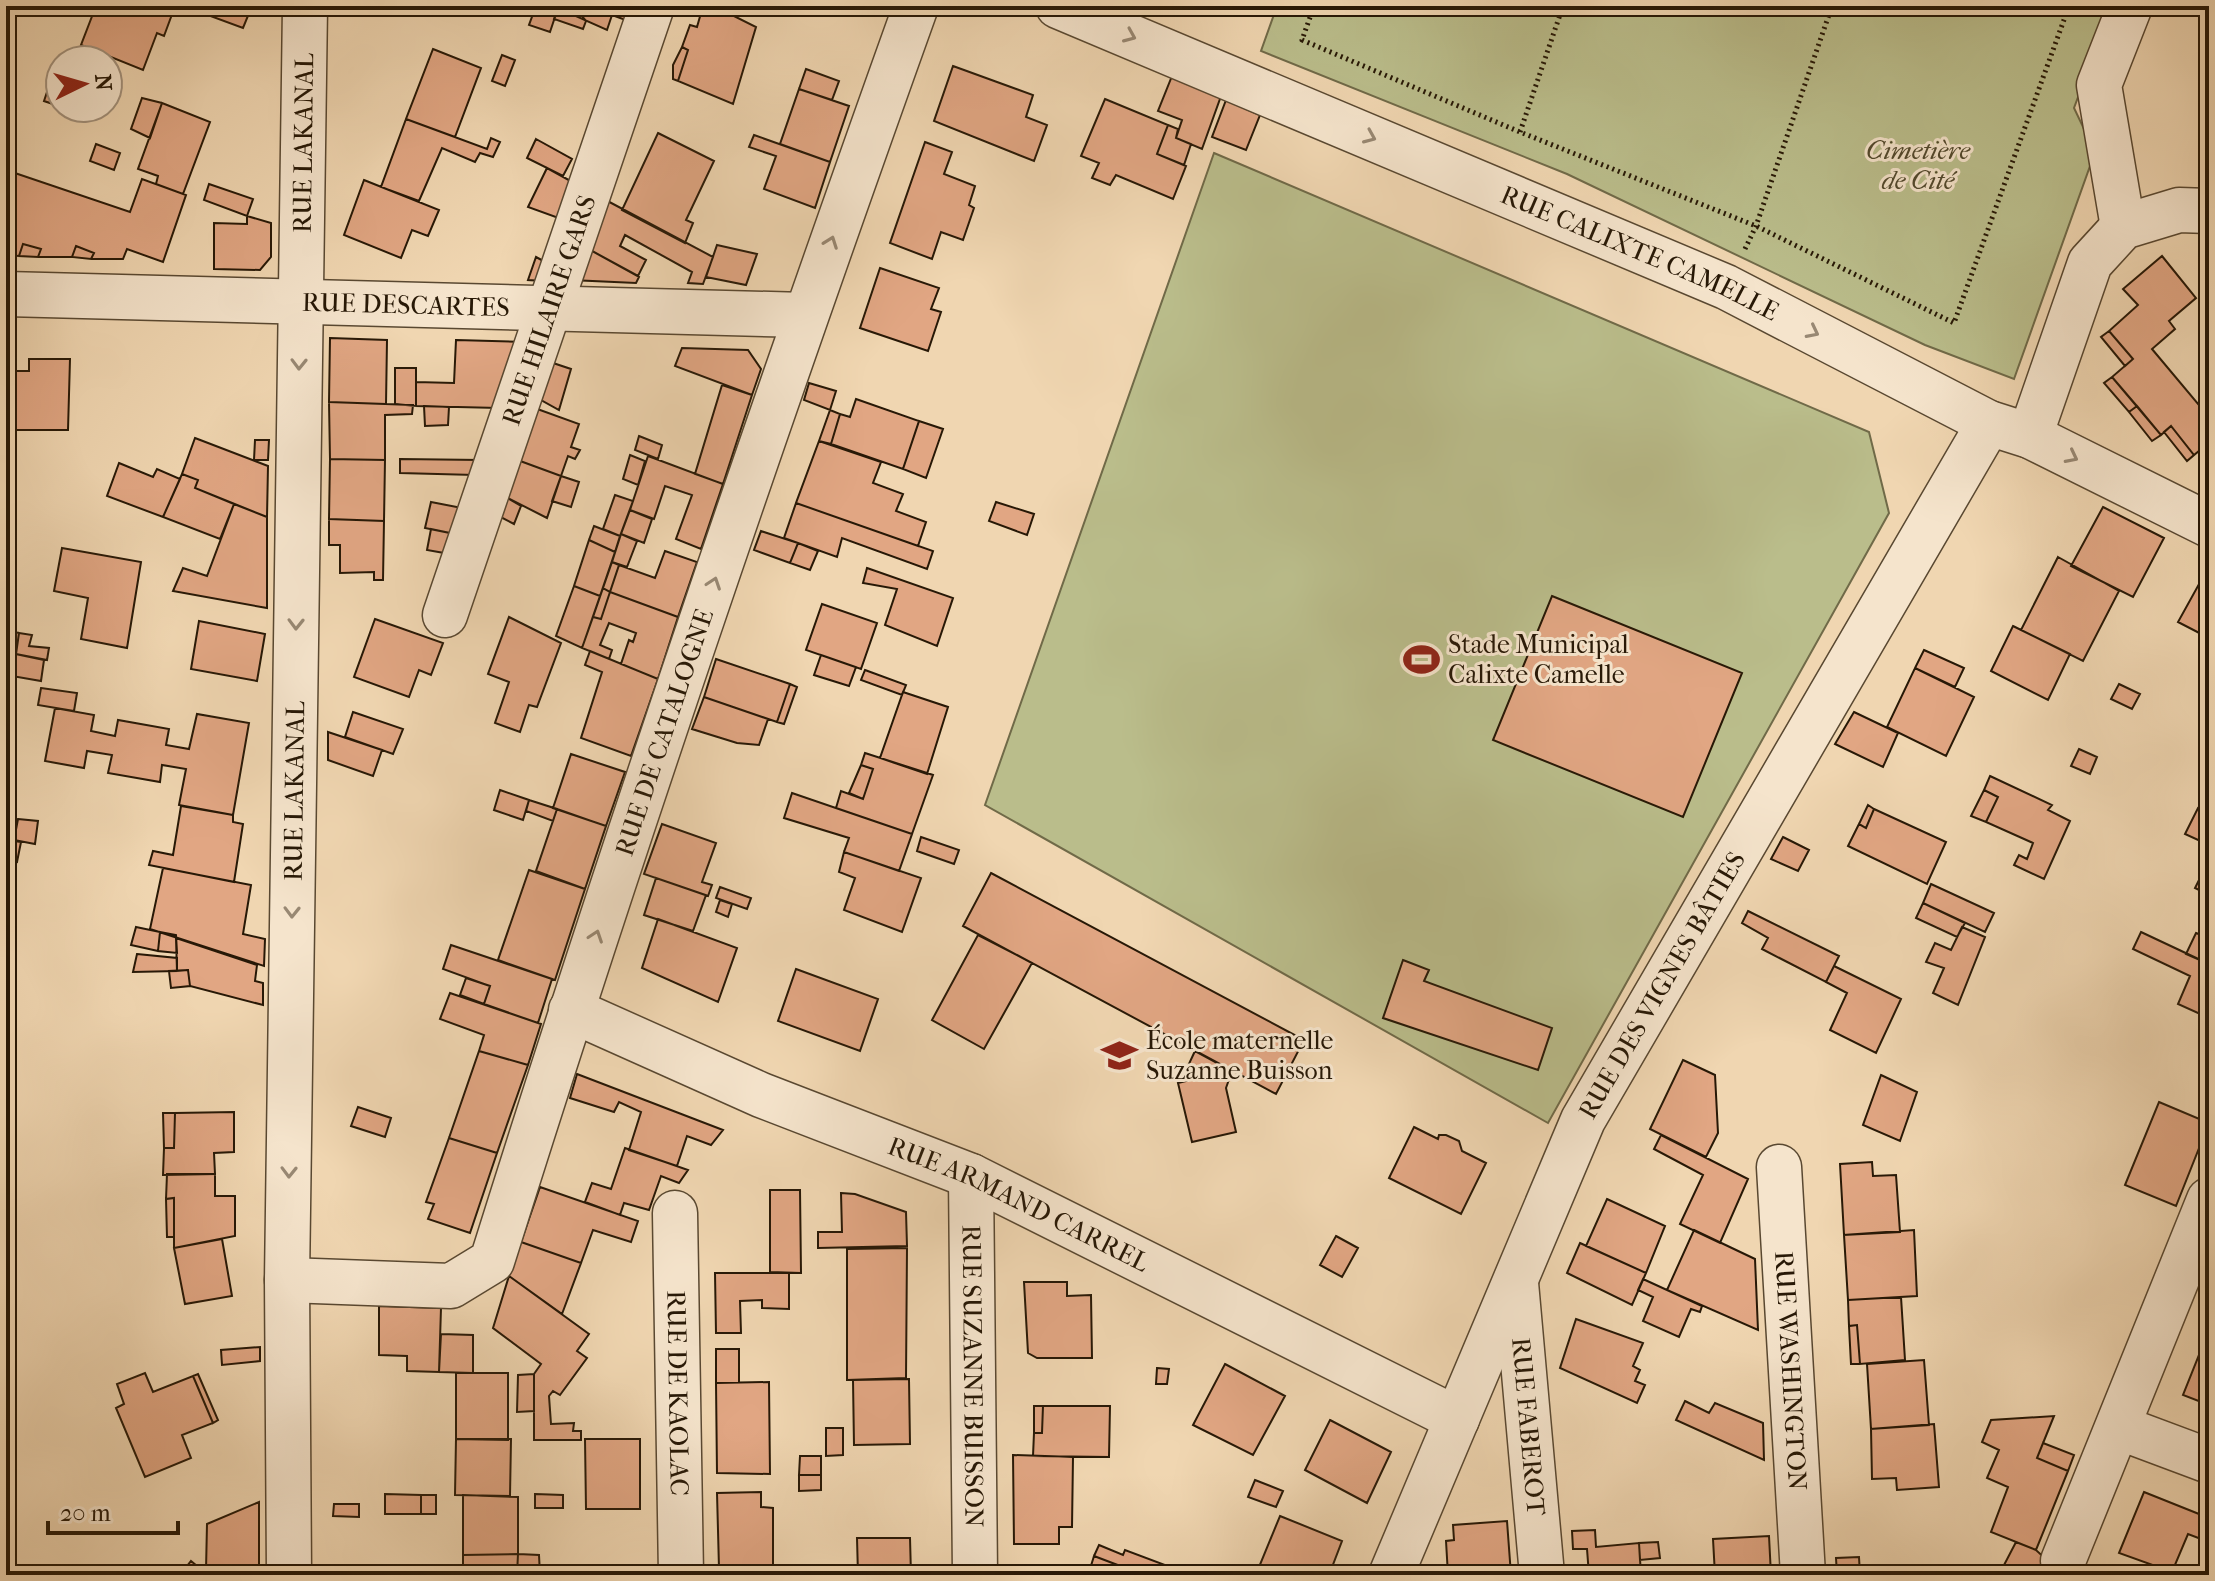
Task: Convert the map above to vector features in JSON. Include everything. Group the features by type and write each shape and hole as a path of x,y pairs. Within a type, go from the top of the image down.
{"street":[{"name":"RUE LAKANAL","path":"289,1575 287,1280 305,6"},
{"name":"RUE HILAIRE GARS","path":"445,615 652,6"},
{"name":"RUE DE CATALOGNE","path":"287,1280 451,1286 492,1261 571,1010 805,315 916,6"},
{"name":"RUE CALIXTE CAMELLE","path":"1058,6 1726,287 1989,423 2030,436 2209,525"},
{"path":"2123,227 2099,85 2130,6"},
{"path":"2030,436 2090,263 2123,227 2179,210 2209,211"},
{"name":"RUE DESCARTES","path":"6,294 805,315"},
{"name":"RUE DES VIGNES BÂTIES","path":"1391,1575 1583,1120 1989,423"},
{"name":"RUE ARMAND CARREL","path":"571,1010 761,1095 971,1176 1457,1419"},
{"name":"RUE WASHINGTON","path":"1779,1167 1803,1575"},
{"name":"RUE SUZANNE BUISSON","path":"971,1176 975,1575"},
{"path":"2063,1561 2209,1200"},
{"name":"RUE DE KAOLAC","path":"675,1213 681,1575"},
{"name":"RUE FABEROT","path":"1516,1278 1542,1575"},
{"path":"2118,1427 2209,1461"}],"path":[{"path":"1314,6 1302,40 1520,132 1756,226 1954,323 2069,6"},
{"path":"1520,132 1563,6"},
{"path":"1726,287 1756,226 1832,6"}],"green space":[{"name":"Cimetière de Cité","path":"1277,6 2112,6 2074,108 2095,152 2014,379 1925,345 1567,174 1261,51"},
{"name":"Stade Municipal Calixte Camelle","path":"1214,153 1869,432 1889,513 1548,1123 985,805"}],"building":[{"path":"96,6 174,9 164,36 157,33 143,70 124,62 124,44 81,44"},
{"path":"196,6 252,6 243,28 194,10"},
{"path":"536,6 636,6 631,22 612,15 607,30 558,8 550,32 529,25"},
{"path":"703,6 714,6 756,27 733,104 678,81 688,50 682,47 690,25 697,27"},
{"path":"558,8 582,16 586,21 583,29 554,19"},
{"path":"682,47 688,50 678,81 673,79 673,65"},
{"path":"433,49 481,68 455,137 406,119"},
{"path":"502,55 515,60 505,86 492,81"},
{"path":"953,66 1033,95 1026,117 1047,125 1034,161 934,121"},
{"path":"806,69 839,81 832,100 799,89"},
{"path":"1172,76 1221,96 1202,149 1176,138 1182,120 1158,111"},
{"path":"799,89 849,106 830,162 780,144"},
{"path":"142,98 162,103 150,138 131,129"},
{"path":"1105,99 1168,125 1157,154 1186,166 1173,199 1116,175 1110,185 1092,178 1099,163 1081,156"},
{"path":"1226,100 1260,115 1246,150 1212,137"},
{"path":"162,103 210,122 183,194 156,184 158,176 138,169"},
{"path":"406,119 487,149 491,138 500,142 493,157 480,153 475,162 442,148 419,201 381,187"},
{"path":"1168,125 1178,129 1176,138 1191,144 1184,165 1157,154"},
{"path":"658,133 714,161 686,220 693,223 685,243 622,210"},
{"path":"754,135 830,162 815,208 764,189 776,156 749,147"},
{"path":"536,139 572,159 563,176 527,158"},
{"path":"925,142 952,152 944,174 975,186 969,205 974,208 963,240 941,232 932,259 890,243"},
{"path":"96,144 120,153 114,170 90,161"},
{"path":"547,168 576,184 564,220 528,207"},
{"path":"6,170 130,212 142,179 186,195 163,262 127,249 123,259 91,259 94,253 76,246 72,257 38,257 41,249 23,244 19,256 6,255"},
{"path":"364,180 439,210 428,236 412,230 401,258 344,235"},
{"path":"209,184 253,199 247,216 204,200"},
{"path":"600,197 713,257 703,284 688,283 692,272 625,235 620,246 646,260 638,276 583,246"},
{"path":"247,216 271,223 271,257 260,270 214,269 214,223 247,224"},
{"path":"23,244 41,249 38,257 19,256"},
{"path":"717,245 757,254 746,285 706,277"},
{"path":"76,246 94,253 91,259 72,257"},
{"path":"583,246 639,277 636,283 571,280"},
{"path":"2162,256 2196,298 2169,321 2175,329 2152,349 2198,404 2209,396 2209,451 2205,446 2194,455 2171,426 2161,435 2112,377 2133,359 2109,331 2138,305 2123,289"},
{"path":"536,257 549,264 543,281 528,280"},
{"path":"880,268 939,288 931,309 941,312 928,351 860,328"},
{"path":"2109,331 2133,359 2125,366 2101,337"},
{"path":"330,338 387,340 386,404 329,402"},
{"path":"456,340 524,342 499,408 416,406 416,382 454,383"},
{"path":"682,348 748,350 761,369 752,395 675,366"},
{"path":"29,359 70,359 68,430 6,430 6,371 29,371"},
{"path":"544,360 571,369 559,410 532,395"},
{"path":"395,368 416,368 416,406 395,404"},
{"path":"2112,377 2137,406 2129,412 2104,383"},
{"path":"809,383 836,391 830,410 804,400"},
{"path":"722,385 752,395 723,484 695,474"},
{"path":"856,399 919,421 903,469 831,444 840,414 850,417"},
{"path":"329,402 413,405 412,414 385,415 385,460 330,459"},
{"path":"424,406 449,407 448,425 425,426"},
{"path":"529,406 579,424 571,447 580,450 575,459 568,456 561,476 512,458"},
{"path":"2137,406 2161,435 2152,441 2129,412"},
{"path":"830,410 840,414 831,444 819,441"},
{"path":"919,421 943,429 926,478 903,469"},
{"path":"2171,426 2194,455 2187,461 2164,432"},
{"path":"639,436 662,445 658,459 635,450"},
{"path":"195,438 268,466 267,517 195,488 198,480 182,474"},
{"path":"255,440 269,440 268,460 254,460"},
{"path":"819,441 881,462 873,483 903,494 896,511 926,522 918,546 796,503"},
{"path":"630,455 645,461 638,485 623,479"},
{"path":"648,456 723,484 701,549 676,539 692,495 665,486 654,519 630,510"},
{"path":"512,458 561,476 547,518 500,494"},
{"path":"330,459 385,460 384,521 329,519"},
{"path":"400,459 480,460 475,475 400,473"},
{"path":"119,463 153,477 157,469 180,479 163,517 107,496"},
{"path":"182,474 198,480 195,488 234,504 220,539 163,517"},
{"path":"561,476 579,482 571,507 552,501"},
{"path":"499,493 521,506 514,524 491,512"},
{"path":"615,495 633,501 620,536 603,529"},
{"path":"431,502 462,508 455,534 425,528"},
{"path":"996,502 1034,514 1027,535 989,521"},
{"path":"796,503 933,551 927,569 842,538 837,557 784,538"},
{"path":"234,504 267,517 267,608 173,591 183,568 207,576"},
{"path":"2103,507 2164,538 2133,597 2071,566"},
{"path":"630,510 652,519 644,543 621,534"},
{"path":"329,519 384,521 383,580 374,580 374,572 340,573 340,545 329,545"},
{"path":"594,526 620,536 615,552 589,540"},
{"path":"431,529 455,534 450,554 427,550"},
{"path":"761,531 798,543 790,563 754,550"},
{"path":"621,534 637,541 627,567 612,562"},
{"path":"589,540 615,552 600,596 574,586"},
{"path":"798,543 818,551 810,570 790,563"},
{"path":"62,548 141,562 127,648 81,639 88,598 54,591"},
{"path":"665,551 697,562 678,617 610,592 619,565 655,578"},
{"path":"2058,557 2119,591 2083,661 2021,630"},
{"path":"612,562 619,565 610,592 603,588"},
{"path":"2209,566 2209,638 2178,622"},
{"path":"867,568 953,598 937,646 885,625 897,589 863,583"},
{"path":"574,586 600,596 582,648 556,636"},
{"path":"603,588 610,592 601,619 593,617"},
{"path":"610,592 678,617 658,679 621,664 629,640 633,642 636,633 609,623 600,645 612,650 609,659 582,648 593,617 601,619"},
{"path":"1552,596 1742,673 1683,817 1493,740"},
{"path":"822,604 877,623 861,669 806,650"},
{"path":"509,617 561,643 537,707 529,705 520,732 495,723 509,682 488,674"},
{"path":"375,619 443,643 431,675 419,670 409,697 354,677"},
{"path":"199,621 265,634 257,681 191,669"},
{"path":"2013,626 2070,654 2048,700 1991,671"},
{"path":"6,630 19,633 16,654 6,652"},
{"path":"19,633 32,635 29,646 49,648 47,660 16,654"},
{"path":"1924,650 1964,668 1955,687 1915,668"},
{"path":"590,651 658,679 631,756 581,738 602,672 585,665"},
{"path":"6,652 44,660 41,681 6,675"},
{"path":"821,655 856,667 849,686 814,675"},
{"path":"716,659 790,684 777,722 704,697"},
{"path":"1915,668 1974,697 1946,756 1887,727"},
{"path":"865,670 906,685 902,695 861,680"},
{"path":"790,684 797,687 784,724 777,722"},
{"path":"2119,684 2140,694 2132,709 2111,699"},
{"path":"41,688 77,693 74,711 38,705"},
{"path":"903,692 948,707 927,774 880,758"},
{"path":"704,697 768,719 759,745 737,743 692,729"},
{"path":"55,708 94,715 91,731 115,736 118,720 169,729 166,745 189,749 197,714 249,723 233,815 179,805 186,769 162,765 160,782 108,773 112,755 87,751 84,768 45,761"},
{"path":"353,712 403,729 393,754 345,737"},
{"path":"1854,712 1898,733 1883,767 1835,744"},
{"path":"328,732 382,750 373,776 328,760"},
{"path":"2079,749 2097,757 2090,774 2071,766"},
{"path":"865,753 933,775 912,834 836,808 841,791 863,799 873,769 861,765"},
{"path":"571,754 625,772 606,826 553,808"},
{"path":"861,765 873,769 863,799 849,793"},
{"path":"1990,776 2052,805 2048,810 2070,821 2044,879 2014,865 2019,855 2027,859 2033,843 1986,822 1998,797 1984,790"},
{"path":"500,790 529,800 523,820 494,810"},
{"path":"1984,790 1998,797 1986,822 1971,816"},
{"path":"792,793 912,834 899,871 844,852 849,838 784,818"},
{"path":"529,800 557,809 553,821 526,811"},
{"path":"1868,805 1874,809 1866,828 1859,824"},
{"path":"181,806 233,815 233,822 243,824 234,882 149,865 153,851 173,855"},
{"path":"2198,808 2209,813 2209,845 2185,834"},
{"path":"557,809 606,826 585,889 536,871"},
{"path":"1874,809 1946,842 1927,884 1848,846 1859,824 1866,828"},
{"path":"18,819 38,821 35,844 14,840"},
{"path":"662,824 716,843 702,882 712,885 708,896 644,874"},
{"path":"921,837 959,850 954,864 917,851"},
{"path":"1783,837 1809,850 1798,871 1771,859"},
{"path":"7,840 21,842 17,862 6,859"},
{"path":"844,852 921,878 902,932 844,910 855,878 839,872"},
{"path":"163,868 251,885 243,934 265,939 264,966 150,929"},
{"path":"529,870 585,889 555,980 498,960"},
{"path":"991,873 1304,1040 1276,1094 963,926"},
{"path":"2201,876 2209,879 2209,895 2195,888"},
{"path":"656,878 706,895 693,931 644,915"},
{"path":"1931,884 1994,913 1985,932 1923,903"},
{"path":"720,887 751,898 747,909 716,898"},
{"path":"720,900 732,904 728,917 716,912"},
{"path":"1923,903 1965,923 1957,937 1916,918"},
{"path":"1748,911 1839,956 1826,982 1762,949 1768,938 1742,923"},
{"path":"658,919 737,948 718,1002 642,968"},
{"path":"136,927 160,932 158,951 131,945"},
{"path":"1962,927 1985,937 1958,1005 1933,993 1944,968 1926,962 1935,943 1951,950"},
{"path":"160,932 176,935 177,953 158,951"},
{"path":"2141,932 2209,964 2209,1018 2178,1004 2190,976 2133,949"},
{"path":"2196,933 2209,938 2209,964 2186,954"},
{"path":"978,935 1032,963 984,1049 932,1020"},
{"path":"176,938 257,965 255,981 263,983 263,1005 190,986 188,970 177,971"},
{"path":"451,945 552,979 538,1023 484,1004 490,986 443,969"},
{"path":"137,954 177,958 177,971 133,972"},
{"path":"1403,960 1429,970 1424,981 1552,1028 1538,1070 1383,1018"},
{"path":"1834,966 1901,999 1876,1053 1830,1030 1847,993 1826,982"},
{"path":"796,969 878,999 860,1051 778,1021"},
{"path":"188,970 190,986 171,988 169,971"},
{"path":"466,978 490,986 484,1004 460,995"},
{"path":"450,993 541,1024 528,1065 479,1051 484,1035 440,1019"},
{"path":"479,1051 528,1065 497,1153 449,1138"},
{"path":"1195,1051 1232,1071 1226,1088 1236,1132 1192,1142 1178,1083 1190,1080 1187,1068"},
{"path":"1683,1060 1715,1075 1718,1133 1706,1157 1650,1129"},
{"path":"577,1074 723,1130 711,1145 687,1136 677,1166 629,1150 641,1112 619,1102 614,1112 570,1098"},
{"path":"1881,1075 1917,1092 1900,1141 1863,1125"},
{"path":"2159,1102 2209,1123 2176,1206 2125,1185"},
{"path":"358,1107 391,1118 385,1137 351,1126"},
{"path":"234,1112 234,1152 214,1153 215,1174 163,1175 164,1148 174,1148 175,1113"},
{"path":"163,1113 175,1113 174,1148 164,1148"},
{"path":"1414,1127 1438,1139 1439,1135 1446,1135 1459,1141 1462,1151 1486,1163 1461,1214 1389,1178"},
{"path":"1661,1135 1748,1179 1720,1243 1680,1224 1703,1175 1654,1149"},
{"path":"449,1138 497,1153 470,1233 428,1219 434,1204 426,1202"},
{"path":"625,1148 688,1170 679,1183 661,1176 649,1210 624,1203 620,1215 585,1202 592,1183 611,1189"},
{"path":"1872,1162 1873,1176 1896,1175 1900,1232 1844,1235 1840,1164"},
{"path":"167,1174 215,1174 215,1196 235,1196 235,1236 174,1248 174,1198 166,1199"},
{"path":"540,1187 638,1221 631,1242 593,1230 581,1263 521,1242"},
{"path":"770,1190 800,1190 801,1273 770,1272"},
{"path":"841,1193 855,1194 906,1212 907,1246 818,1248 818,1232 842,1232"},
{"path":"174,1198 174,1237 167,1237 166,1199"},
{"path":"1607,1199 1665,1226 1646,1273 1586,1246"},
{"path":"1694,1230 1755,1259 1758,1330 1667,1290"},
{"path":"1914,1230 1917,1296 1848,1300 1844,1235"},
{"path":"1336,1236 1358,1248 1342,1277 1320,1265"},
{"path":"222,1239 232,1296 185,1304 174,1248"},
{"path":"521,1242 581,1263 562,1314 509,1276"},
{"path":"1580,1243 1646,1273 1632,1305 1567,1273"},
{"path":"907,1248 906,1378 847,1380 847,1249"},
{"path":"715,1273 789,1273 789,1309 762,1308 762,1300 740,1301 741,1333 716,1333"},
{"path":"509,1276 589,1334 577,1351 587,1358 560,1395 553,1391 549,1396 551,1424 574,1423 573,1431 581,1431 581,1440 534,1440 534,1374 541,1364 493,1328"},
{"path":"1643,1279 1702,1306 1700,1312 1691,1309 1679,1337 1643,1321 1653,1297 1638,1290"},
{"path":"1024,1282 1067,1282 1067,1296 1091,1295 1092,1358 1037,1358 1028,1353"},
{"path":"1901,1297 1905,1360 1860,1364 1857,1325 1849,1326 1848,1300"},
{"path":"379,1306 441,1308 439,1372 407,1371 407,1356 379,1355"},
{"path":"1576,1319 1643,1343 1633,1366 1640,1370 1635,1381 1645,1385 1637,1403 1560,1368"},
{"path":"1857,1325 1860,1364 1851,1364 1849,1326"},
{"path":"441,1334 473,1335 473,1373 439,1372"},
{"path":"2209,1336 2209,1405 2183,1395"},
{"path":"260,1347 260,1361 222,1365 221,1350"},
{"path":"716,1349 739,1349 739,1383 716,1383"},
{"path":"1924,1360 1929,1425 1871,1429 1867,1364"},
{"path":"1225,1364 1285,1396 1253,1455 1193,1425"},
{"path":"1157,1368 1169,1369 1167,1384 1156,1384"},
{"path":"145,1373 153,1392 193,1376 213,1423 182,1435 191,1458 145,1477 116,1408 124,1404 117,1384"},
{"path":"456,1373 508,1373 508,1440 456,1439"},
{"path":"198,1374 218,1420 213,1423 193,1376"},
{"path":"534,1374 534,1411 517,1412 518,1375"},
{"path":"909,1379 910,1444 854,1445 853,1380"},
{"path":"769,1382 770,1474 717,1473 716,1383"},
{"path":"1685,1401 1709,1413 1715,1403 1763,1423 1764,1460 1676,1420"},
{"path":"1034,1406 1043,1406 1042,1433 1034,1433"},
{"path":"1043,1406 1110,1406 1109,1457 1033,1456 1034,1433 1042,1433"},
{"path":"2054,1416 2037,1458 2068,1471 2036,1550 1991,1532 2008,1487 1987,1478 1999,1450 1982,1442 1991,1420"},
{"path":"1330,1420 1391,1452 1367,1503 1305,1470"},
{"path":"1934,1424 1939,1487 1897,1490 1896,1478 1872,1479 1871,1429"},
{"path":"826,1428 843,1428 843,1455 826,1456"},
{"path":"456,1439 511,1439 510,1496 455,1495"},
{"path":"585,1439 640,1439 640,1509 586,1509"},
{"path":"2043,1443 2074,1455 2068,1471 2037,1458"},
{"path":"1013,1455 1073,1457 1072,1527 1059,1527 1059,1544 1014,1544"},
{"path":"800,1456 821,1456 821,1475 799,1475"},
{"path":"799,1475 821,1475 821,1490 799,1491"},
{"path":"1255,1480 1283,1491 1276,1507 1248,1497"},
{"path":"761,1492 761,1507 773,1508 773,1568 719,1568 717,1493"},
{"path":"2144,1492 2209,1518 2209,1542 2188,1534 2172,1572 2119,1553"},
{"path":"385,1494 421,1495 421,1514 385,1514"},
{"path":"535,1494 563,1495 563,1508 535,1508"},
{"path":"421,1495 436,1495 436,1514 421,1514"},
{"path":"463,1495 518,1497 518,1554 463,1555"},
{"path":"259,1502 259,1575 212,1575 206,1570 207,1524"},
{"path":"334,1504 359,1504 359,1517 333,1516"},
{"path":"1280,1516 1342,1541 1329,1575 1273,1575 1259,1567"},
{"path":"1507,1521 1511,1575 1448,1575 1446,1541 1454,1540 1453,1525"},
{"path":"1595,1530 1596,1547 1639,1543 1641,1575 1589,1575 1587,1549 1573,1549 1572,1531"},
{"path":"1769,1536 1771,1575 1715,1575 1713,1539"},
{"path":"857,1538 910,1538 911,1575 858,1575"},
{"path":"1658,1542 1660,1558 1640,1560 1639,1543"},
{"path":"2016,1542 2036,1550 2049,1562 2043,1575 2022,1575 2003,1567"},
{"path":"1099,1545 1123,1555 1125,1550 1173,1568 1170,1575 1144,1575 1094,1556"},
{"path":"518,1554 517,1575 463,1575 463,1555"},
{"path":"518,1554 539,1555 540,1575 517,1575"},
{"path":"1094,1556 1144,1575 1106,1575 1090,1569"},
{"path":"1859,1557 1860,1575 1837,1575 1836,1558"},
{"path":"191,1561 208,1575 180,1575"},
{"path":"783,1568 822,1568 821,1575 783,1575"}],"place":[{"name":"Stade Municipal Calixte Camelle","path":"1422,659"},
{"name":"École maternelle Suzanne Buisson","path":"1120,1055"}]}
